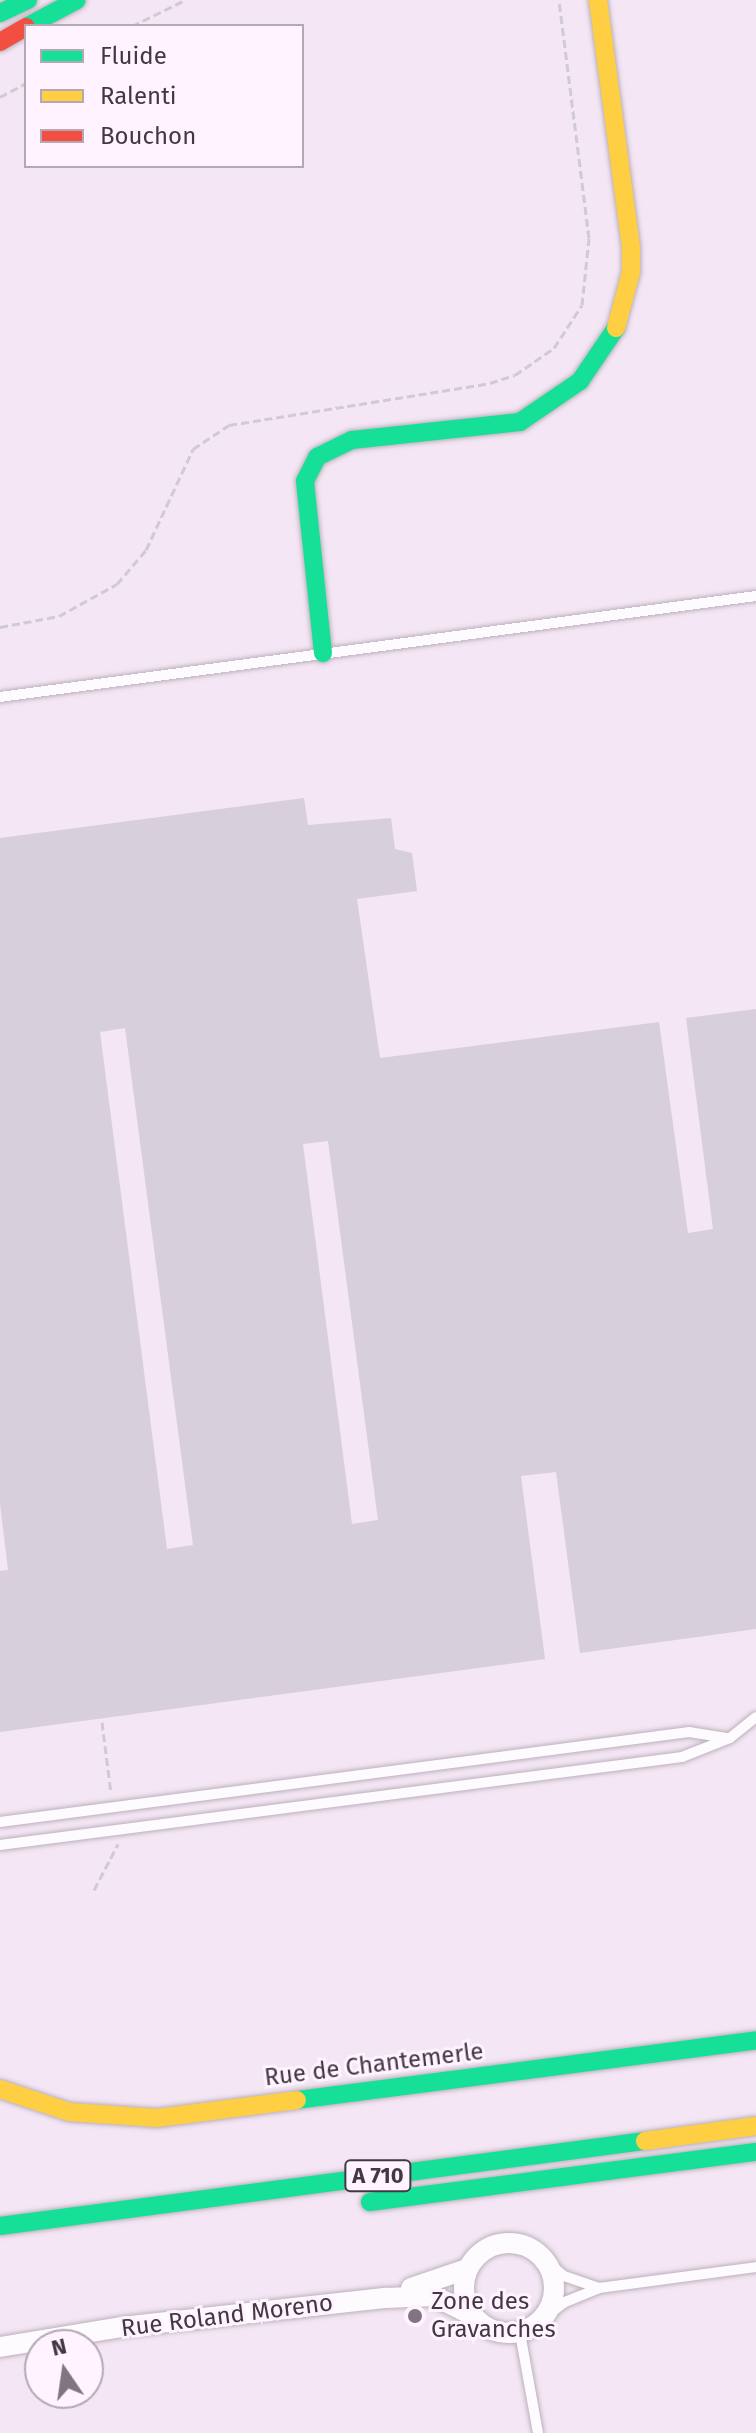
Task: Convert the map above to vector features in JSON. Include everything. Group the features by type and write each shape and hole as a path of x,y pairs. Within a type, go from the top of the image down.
{"main road":[{"path":"0,13 28,0"},
{"path":"33,24 77,0"},
{"path":"323,653 305,481 317,457 352,440 520,422 580,381 618,324 631,272 631,248 598,0"},
{"path":"0,42 24,29"},
{"name":"Rue de Chantemerle","path":"0,2089 69,2112 157,2118 756,2040"},
{"name":"A 710","path":"0,2226 756,2126"},
{"name":"A 710","path":"350,2205 756,2152"}],"street":[{"path":"496,2244 521,2244 543,2258 554,2282 554,2296 541,2320 520,2333 495,2332 472,2315 434,2296 359,2300 432,2285 467,2269 496,2244"},
{"path":"467,2269 463,2292 472,2315"},
{"name":"Rue Roland Moreno","path":"0,2347 359,2300"}],"lane":[{"path":"0,697 756,596"},
{"path":"0,1845 682,1757 730,1738 756,1717"},
{"path":"0,1822 689,1732 730,1738"},
{"path":"543,2258 564,2276 599,2288"},
{"path":"541,2320 565,2302 599,2288 756,2267"},
{"path":"520,2333 538,2433"}],"path":[{"path":"136,24 185,0"},
{"path":"0,627 59,616 117,584 146,550 193,449 229,425 490,383 536,363 554,348 582,305 589,250 559,0"},
{"path":"0,97 24,84"}],"building":[{"path":"304,798 308,825 391,818 395,849 412,853 417,891 357,899 380,1058 659,1022 688,1233 713,1229 686,1018 756,1009 756,1629 580,1653 556,1472 521,1476 545,1659 0,1732 0,1571 8,1570 0,1504 0,838","holes":["125,1028 193,1545 167,1549 100,1032","328,1141 378,1520 352,1524 303,1144"]}],"traffic: fast":[{"path":"0,13 28,0"},
{"path":"32,24 77,0"},
{"path":"323,653 305,481 317,457 352,440 520,422 580,381 616,328"},
{"path":"297,2100 756,2040"},
{"path":"0,2226 645,2141"},
{"path":"370,2202 756,2152"}],"traffic: slow":[{"path":"598,0 631,248 631,272 616,328"},
{"path":"0,2089 69,2112 157,2118 297,2100"},
{"path":"645,2141 756,2126"}],"traffic: jam":[{"path":"0,42 24,28"}],"place":[{"name":"Zone des Gravanches","path":"415,2316"}]}
